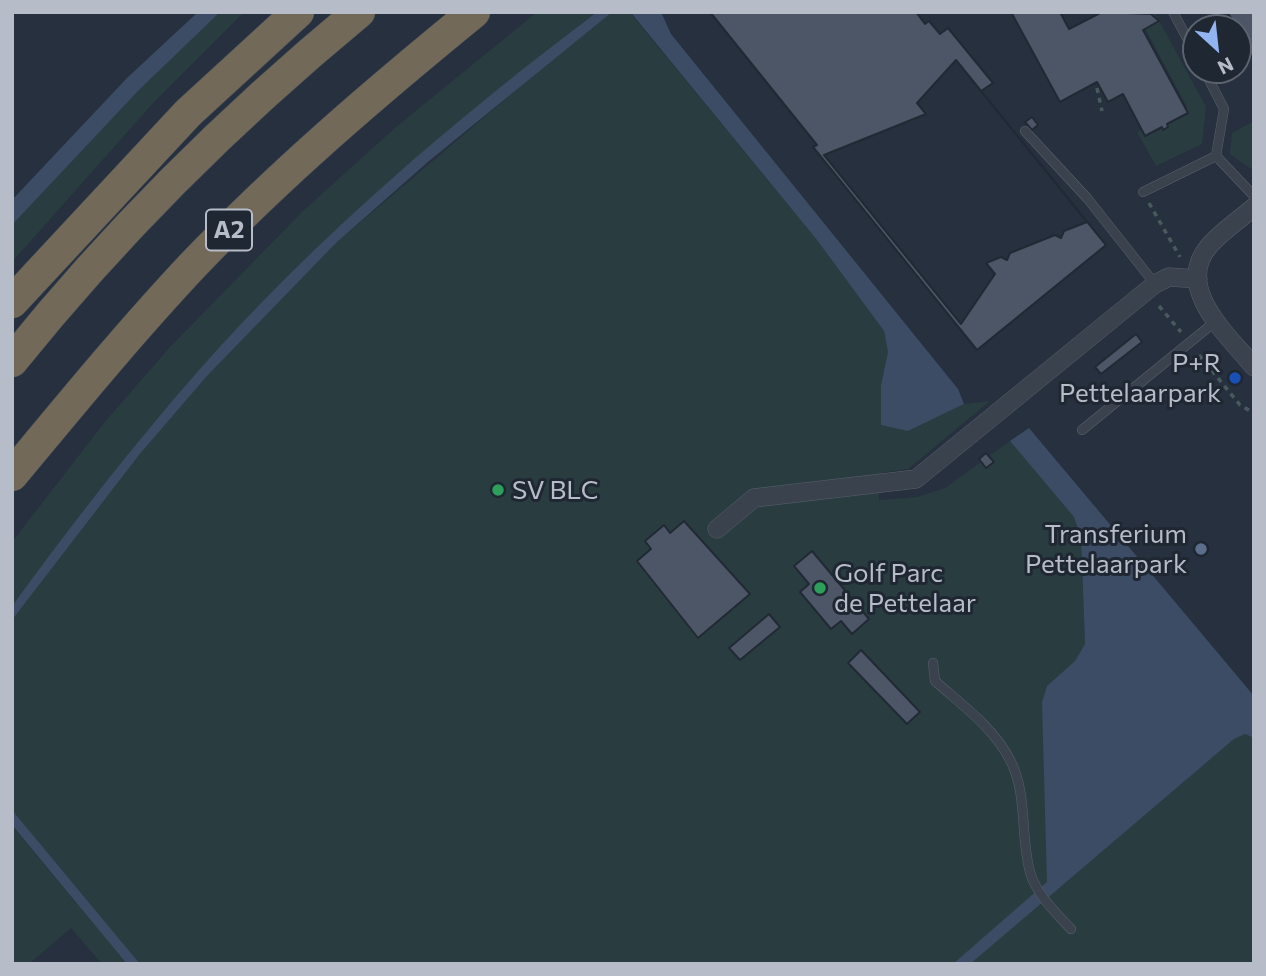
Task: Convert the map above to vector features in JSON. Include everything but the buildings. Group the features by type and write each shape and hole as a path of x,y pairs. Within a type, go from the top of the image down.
{"highway":[{"path":"12,302 188,113 298,12"},
{"path":"12,361 142,215 217,138 359,12"},
{"name":"A2","path":"12,475 83,389 193,266 273,186 355,112 474,12"}],"street":[{"path":"1254,207 1208,247 1198,275 1202,299 1216,321 1254,367"},
{"path":"717,530 754,498 916,479 1151,287 1169,277 1198,275"}],"lane":[{"path":"1173,12 1182,29"},
{"path":"1211,84 1224,108 1216,156"},
{"path":"1025,131 1087,198 1151,287"},
{"path":"1143,192 1216,156"},
{"path":"1216,156 1254,196"},
{"path":"1082,430 1216,321"},
{"path":"933,663 935,681 997,738 1012,762 1025,819 1030,871 1047,903 1071,929"}],"path":[{"path":"1097,88 1102,111"},
{"path":"1143,192 1178,256 1198,275"},
{"path":"1151,287 1179,330"},
{"path":"1196,351 1240,405 1254,413"}],"green space":[{"path":"220,12 244,12 154,102 12,262 12,225 138,91"},
{"path":"537,12 597,12 530,64 433,146 303,265 233,334 174,398 126,456 12,606 12,542 104,423 169,348 303,211 396,127"},
{"name":"SV BLC","path":"607,13 631,14 817,240 884,331 888,352 881,384 908,431 964,404 990,401 908,469 880,473 879,500 917,497 945,488 1010,441 1074,517 1081,538 1085,644 1075,661 1047,686 1042,702 1052,894 1234,739 1245,734 1254,738 1254,964 140,964 12,810 12,620 139,455 207,376 336,243"},
{"path":"1155,13 1182,63 1182,84 1194,84 1206,107 1202,144 1156,166 1137,132 1187,107 1141,21"},
{"path":"1254,121 1254,171 1230,154 1232,133"},
{"path":"12,826 127,964 102,964 71,928 29,964 12,964"}],"water":[{"path":"198,12 220,12 138,91 12,225 12,200 127,78"},
{"path":"597,12 612,12 429,161 336,243 207,376 139,455 12,620 12,606 126,456 244,321 339,226 389,181 492,94"},
{"path":"625,12 661,12 671,34 958,389 964,404 908,431 881,425 881,385 888,352 884,331 817,240 632,14"},
{"path":"1029,428 1254,696 1254,738 1245,734 1234,739 970,964 953,964 1047,882 1042,702 1047,686 1075,661 1085,644 1081,538 1074,517 1010,441"},
{"path":"12,810 140,964 127,964 12,825"}],"place":[{"name":"P+R Pettelaarpark","path":"1235,378"},
{"name":"SV BLC","path":"498,490"},
{"name":"Transferium Pettelaarpark","path":"1201,549"},
{"name":"Golf Parc de Pettelaar","path":"820,588"}]}
